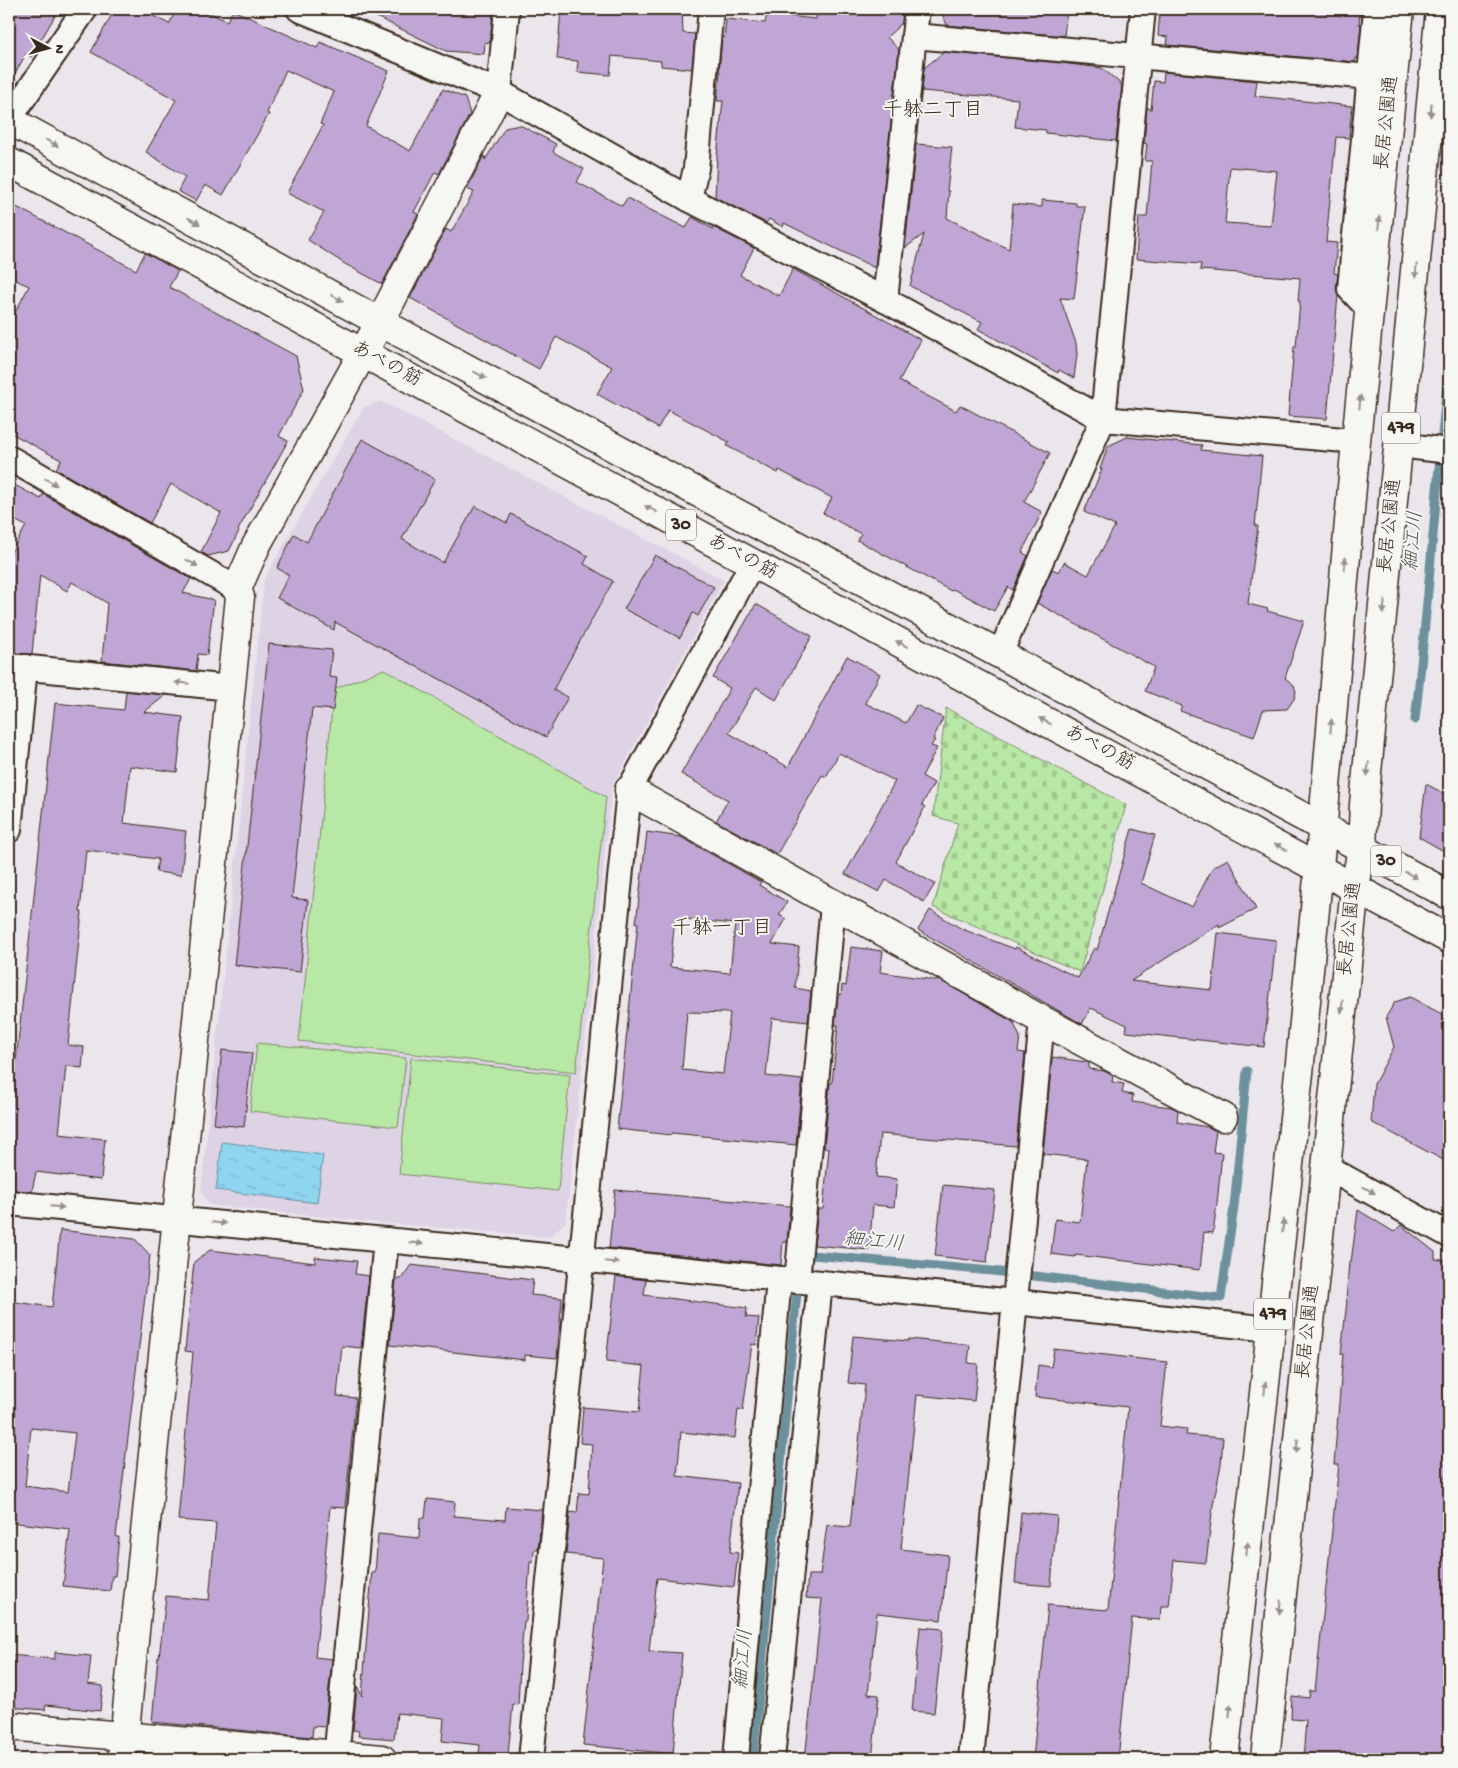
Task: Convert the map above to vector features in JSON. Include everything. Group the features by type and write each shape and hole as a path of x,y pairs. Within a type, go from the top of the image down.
{"main road":[{"name":"長居公園通","path":"1224,1759 1272,1329 1320,868 1356,441 1400,9"},
{"name":"長居公園通","path":"1265,1759 1355,888 1362,848 1364,804 1399,445 1441,84 1440,9"},
{"path":"123,1748 240,597 237,589 256,546 380,322 500,92"},
{"name":"あべの筋","path":"9,120 380,322 1449,895"},
{"name":"あべの筋","path":"9,162 1449,939"},
{"path":"629,790 833,905 1223,1117"},
{"path":"9,1726 123,1748 382,1759"}],"street":[{"path":"9,120 85,9"},
{"path":"299,9 338,17 500,92 689,199 885,300 1103,419 1356,441"},
{"path":"500,92 507,9"},
{"path":"689,199 696,168 711,9"},
{"path":"885,300 917,9"},
{"path":"1000,654 1103,419 1142,9"},
{"path":"1370,310 1350,289 1376,9"},
{"path":"914,36 1370,77"},
{"path":"1399,445 1438,450"},
{"path":"9,458 237,589"},
{"path":"531,1759 629,790 752,564"},
{"path":"9,830 17,666 231,688"},
{"path":"772,1759 799,1281 833,905"},
{"path":"971,1759 1042,1020"},
{"path":"1326,1167 1449,1236"},
{"path":"9,1203 1272,1329"},
{"path":"336,1757 386,1240"},
{"path":"736,1759 799,1281"}],"shaded area":[{"path":"381,401 724,580 612,787 566,1222 549,1237 370,1222 209,1205 201,1192 264,579 363,408"}],"green space":[{"path":"384,669 606,797 576,1072 299,1041 334,689"},
{"path":"946,708 1126,805 1080,972 933,907 958,823 933,816"},
{"path":"257,1043 406,1058 398,1127 250,1111"},
{"path":"411,1058 570,1075 558,1191 399,1174"}],"water":[{"path":"222,1142 323,1155 317,1203 216,1190"}],"building":[{"path":"9,9 59,9 31,57 26,54 9,84"},
{"path":"115,9 140,9 169,24 177,9 201,9 227,21 233,10 317,48 320,42 389,71 366,126 410,151 443,89 465,98 470,114 439,174 435,172 414,212 418,214 382,284 345,264 308,240 324,212 287,193 323,125 320,124 334,92 286,70 267,113 269,114 223,195 205,185 196,201 178,191 185,177 146,152 176,100 91,52"},
{"path":"360,9 489,9 489,12 493,12 490,43 485,42 484,54 446,51"},
{"path":"561,9 682,9 683,33 695,34 692,69 661,66 661,61 612,56 610,75 577,72 578,61 557,59"},
{"path":"817,9 903,9 902,23 887,37 899,50 875,268 784,223 783,227 769,219 766,223 715,197 723,101 717,101 722,37 724,38 726,19 765,23 767,14 816,19"},
{"path":"940,9 1067,9 1064,36 947,25"},
{"path":"1160,9 1360,9 1359,24 1361,24 1358,58 1356,58 1355,62 1167,45 1168,37 1158,36"},
{"path":"944,52 1102,68 1122,85 1116,141 1046,133 1046,130 1015,127 1018,99 922,91 924,68"},
{"path":"1164,72 1257,81 1255,96 1352,106 1349,138 1336,137 1326,242 1337,243 1334,273 1338,274 1336,288 1338,295 1327,419 1288,416 1300,301 1298,301 1300,278 1200,270 1201,264 1136,259 1139,217 1147,217 1152,161 1145,161 1147,144 1144,143 1147,107 1151,110 1154,81 1163,82","holes":["1230,167 1277,171 1271,226 1225,223"]},
{"path":"520,125 556,144 553,152 584,169 577,182 622,206 627,198 686,228 692,217 754,248 740,275 779,296 793,269 921,340 899,381 956,411 960,405 1050,453 1024,502 1042,512 1022,552 1028,556 1013,590 1008,587 994,611 953,589 951,591 857,540 861,534 823,513 832,498 779,470 778,473 727,446 729,442 668,410 658,428 597,394 612,367 556,337 539,369 410,298 446,229 451,232 474,192 467,189 484,155 485,160 505,128"},
{"path":"916,144 952,147 947,191 949,191 947,218 1009,249 1013,204 1042,207 1042,200 1076,203 1076,206 1085,206 1074,299 1060,298 1076,343 1077,354 1074,378 1059,370 1058,373 978,329 982,322 910,286 924,234 905,248"},
{"path":"9,203 136,270 145,253 178,271 169,287 296,356 304,389 279,436 288,441 238,530 229,551 208,556 201,552 221,513 171,484 150,523 56,469 61,460 9,432 9,324 29,286 9,277"},
{"path":"1127,437 1202,445 1201,450 1262,456 1255,526 1258,526 1248,604 1304,621 1285,678 1294,685 1296,692 1294,699 1287,709 1263,710 1254,737 1180,711 1182,706 1145,691 1154,667 1037,603 1052,569 1059,572 1064,562 1088,575 1115,526 1084,512 1102,469 1100,469 1108,446"},
{"path":"362,439 435,479 402,539 443,563 475,506 507,523 511,514 588,556 584,564 613,581 553,690 568,697 546,737 335,622 334,630 277,598 289,575 277,568 294,534 307,542"},
{"path":"9,482 41,499 43,494 191,579 183,593 214,600 207,655 198,654 196,671 102,661 107,603 72,582 67,591 40,575 32,654 9,653 9,556 26,526 9,517"},
{"path":"655,555 714,587 698,616 693,613 680,638 624,609"},
{"path":"756,604 812,636 776,700 756,687 729,733 788,767 847,656 880,674 865,703 906,723 916,705 943,718 931,746 937,748 922,776 934,783 922,805 925,807 896,862 935,884 924,902 886,880 879,892 845,874 895,781 839,753 826,777 822,775 777,854 716,821 728,800 681,774 730,688 713,678"},
{"path":"269,644 332,650 329,677 337,678 333,710 312,708 292,898 308,900 300,972 234,965"},
{"path":"126,691 166,695 144,712 183,717 177,772 130,766 124,823 186,831 181,875 156,872 158,859 86,850 80,912 82,912 68,1045 84,1047 82,1068 66,1066 59,1134 105,1139 101,1180 36,1172 32,1191 9,1190 9,1116 55,703 124,710"},
{"path":"1426,784 1449,796 1449,854 1419,837"},
{"path":"1132,829 1155,835 1141,883 1192,907 1213,867 1228,859 1256,909 1219,928 1219,924 1131,981 1212,990 1218,933 1276,940 1264,1047 1126,1032 1127,1025 1091,1008 1082,1024 918,930 930,910 962,929 1015,949 1016,947 1078,978 1094,948 1097,950"},
{"path":"647,832 681,837 761,882 759,885 787,902 779,915 786,919 772,944 799,947 795,988 811,991 808,1022 772,1018 766,1076 802,1080 796,1145 617,1129 638,923 636,923","holes":["675,918 735,924 730,973 670,967","687,1012 730,1013 723,1074 682,1070"]},
{"path":"851,947 883,951 880,972 941,981 1013,1022 1020,1037 1018,1052 1025,1053 1016,1146 880,1134 876,1177 897,1179 894,1207 873,1205 869,1250 814,1245 818,1209 823,1209 829,1148 824,1148 838,1025 835,1025 838,994 841,995 842,985 846,986"},
{"path":"1410,997 1449,1018 1449,1163 1371,1122 1374,1084 1394,1047 1386,1017 1395,1002"},
{"path":"222,1050 252,1053 244,1127 214,1124"},
{"path":"1052,1057 1089,1063 1089,1069 1104,1071 1113,1076 1112,1082 1124,1084 1122,1093 1133,1095 1132,1102 1171,1107 1178,1110 1177,1122 1208,1127 1216,1131 1213,1152 1222,1153 1217,1204 1213,1233 1204,1232 1200,1270 1076,1255 1075,1257 1051,1254 1055,1219 1080,1222 1087,1159 1043,1154"},
{"path":"943,1185 995,1190 987,1262 935,1256"},
{"path":"615,1190 790,1206 787,1242 783,1242 781,1265 609,1248"},
{"path":"1358,1210 1394,1232 1401,1225 1435,1252 1435,1259 1449,1261 1449,1759 1303,1759 1306,1720 1291,1719 1292,1696 1309,1698 1310,1691 1315,1691 1339,1464 1334,1464 1349,1262 1351,1262"},
{"path":"60,1230 135,1239 150,1255 116,1537 119,1537 115,1576 112,1576 110,1591 63,1586 70,1529 9,1522 9,1301 52,1307","holes":["31,1428 75,1433 68,1492 25,1486"]},
{"path":"210,1250 315,1263 315,1257 357,1261 355,1274 369,1276 361,1348 342,1346 337,1396 356,1398 345,1508 330,1507 315,1657 332,1659 325,1727 313,1726 312,1737 152,1722 166,1596 209,1600 216,1523 178,1520 193,1352 185,1351 194,1262"},
{"path":"411,1265 533,1280 531,1295 562,1298 557,1358 525,1355 525,1360 390,1345 396,1279 401,1279"},
{"path":"616,1276 646,1280 644,1295 747,1308 746,1317 759,1318 756,1345 752,1344 743,1410 738,1409 735,1438 681,1432 677,1476 738,1483 730,1552 738,1553 734,1587 657,1578 649,1651 682,1653 673,1754 583,1745 603,1558 566,1554 570,1512 577,1513 579,1493 589,1494 592,1444 580,1443 583,1407 639,1412 644,1366 606,1362"},
{"path":"853,1336 970,1345 968,1363 978,1364 974,1401 917,1395 901,1549 948,1555 941,1620 877,1613 868,1694 879,1695 872,1759 805,1759 822,1599 806,1598 808,1575 820,1575 827,1525 850,1527 865,1385 848,1383"},
{"path":"1054,1349 1167,1362 1160,1426 1187,1429 1186,1435 1223,1438 1221,1464 1213,1505 1206,1563 1174,1560 1169,1606 1161,1606 1160,1620 1132,1618 1118,1759 1033,1759 1048,1605 1108,1610 1128,1407 1035,1397 1038,1365 1051,1367"},
{"path":"427,1499 455,1502 454,1516 505,1520 506,1507 542,1510 538,1550 534,1550 533,1563 530,1562 518,1705 513,1704 508,1755 479,1753 480,1745 442,1741 444,1718 397,1713 394,1739 358,1736 359,1731 353,1730 357,1686 362,1696 372,1572 375,1573 378,1534 419,1538 420,1518 425,1518"},
{"path":"1021,1512 1057,1516 1051,1586 1015,1583"},
{"path":"920,1627 943,1629 934,1713 912,1711"},
{"path":"55,1652 91,1656 88,1684 103,1686 100,1711 46,1705 45,1710 9,1707 9,1655 55,1659"}],"waterway":[{"name":"細江川","path":"1415,720 1449,365"},
{"name":"細江川","path":"801,1254 992,1271 1221,1298 1234,1207 1247,1071"},
{"name":"細江川","path":"753,1759 798,1282"}],"district":[{"name":"千躰二丁目","path":"933,111"},
{"name":"千躰一丁目","path":"722,929"}]}
